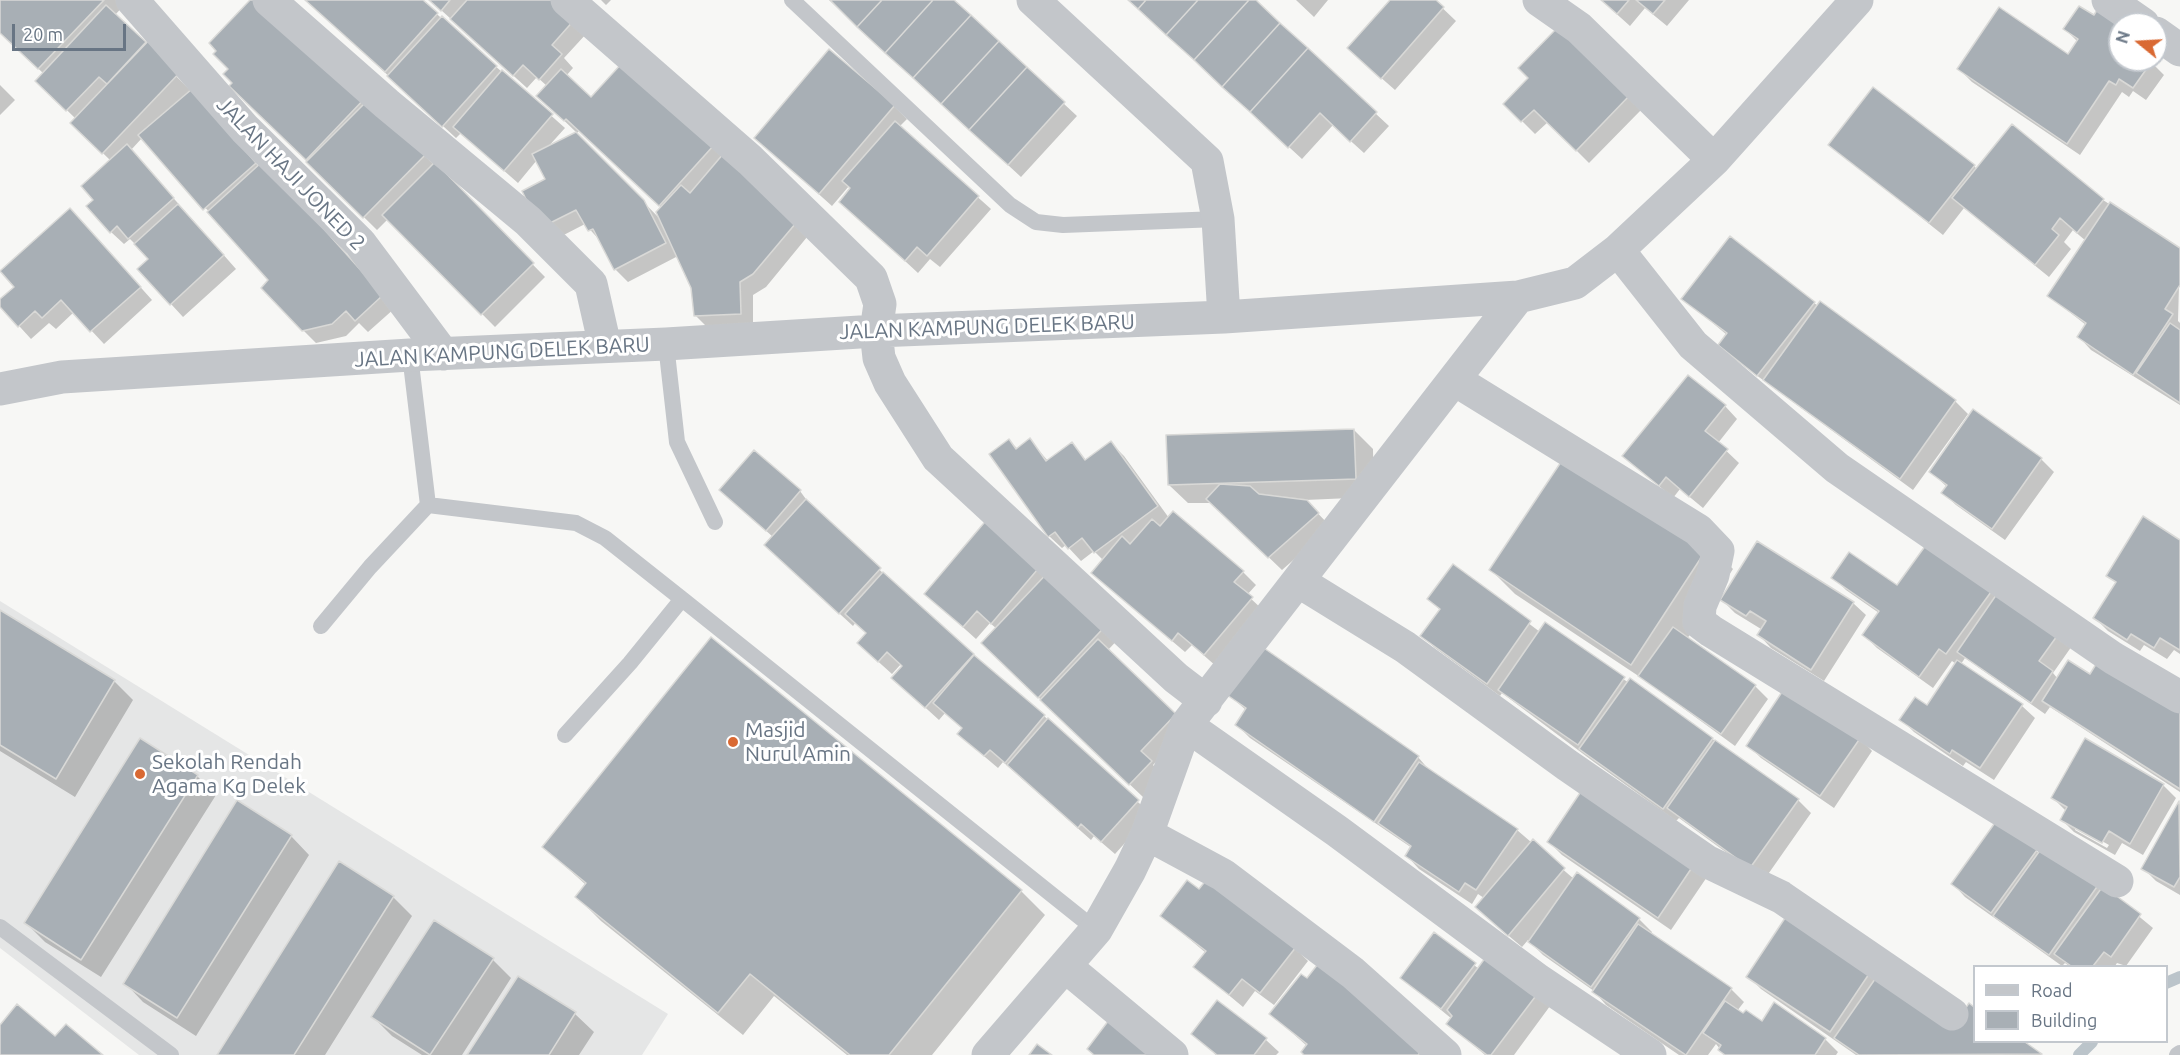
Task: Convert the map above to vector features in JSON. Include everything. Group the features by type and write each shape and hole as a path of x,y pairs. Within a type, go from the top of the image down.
{"street":[{"name":"JALAN HAJI JONED 2","path":"132,0 245,129 360,243 443,354"},
{"path":"269,0 387,104 528,220 591,284 605,346"},
{"path":"567,0 750,160 871,278 880,304 876,331 879,358 891,383 938,458 1176,678 1196,713 1337,831 1538,980 1650,1055"},
{"path":"1033,0 1207,161 1218,219 1224,317"},
{"path":"1539,0 1579,28 1714,160"},
{"name":"JALAN KAMPUNG DELEK BARU","path":"1,381 410,355 666,344 876,331 1224,317 1518,297 1575,283 1618,250 1714,160 1857,0"},
{"path":"2108,0 2126,12"},
{"path":"1618,250 1693,345 1837,468 2113,658 2180,698"},
{"path":"988,1055 1096,930 1130,870 1147,834 1196,713 1518,297"},
{"path":"1455,380 1698,530 1719,551 1713,575 1700,606 1699,622 2117,881"},
{"path":"1298,581 1405,647 1567,765 1708,862 1781,897 1952,1014"},
{"path":"1147,834 1232,882 1353,974 1445,1055"},
{"path":"1065,966 1172,1055"}],"lane":[{"path":"792,0 1010,206 1036,222 1063,225 1218,219"},
{"path":"666,344 677,442 715,522"},
{"path":"321,626 370,567 428,505 410,355"},
{"path":"428,505 576,523 605,538 1096,930"},
{"path":"565,735 630,663 682,599"},
{"path":"0,927 171,1055"}],"shaded area":[{"name":"Sekolah Rendah Agama Kg Delek","path":"0,601 668,1014 642,1055 139,1055 0,948"}],"building":[{"path":"0,0 104,0 38,69 0,33"},
{"path":"250,0 266,0 367,96 306,160 229,86 232,83 223,74 228,69 213,54 216,51 209,43"},
{"path":"305,0 423,0 438,13 385,72"},
{"path":"429,0 450,0 441,11"},
{"path":"467,0 554,0 575,19 552,45 562,54 539,80 523,65 513,76 450,19"},
{"path":"830,0 882,0 857,27"},
{"path":"882,0 933,0 885,53 857,27"},
{"path":"933,0 954,0 971,15 913,78 885,53"},
{"path":"1128,0 1146,0 1138,9"},
{"path":"1146,0 1198,0 1166,35 1138,9"},
{"path":"1198,0 1249,0 1194,60 1166,35"},
{"path":"1249,0 1256,0 1280,23 1222,87 1194,60"},
{"path":"1390,0 1436,0 1444,7 1381,79 1347,48"},
{"path":"1601,0 1629,0 1617,14"},
{"path":"1636,0 1665,0 1653,14"},
{"path":"106,5 146,42 107,84 99,77 66,111 35,81"},
{"path":"2100,5 2108,13 2108,72 2144,72 2133,88 2119,79 2116,85 2109,81 2067,144 1957,69 1999,7 2068,54 2078,39 2063,29 2079,6 2094,15"},
{"path":"971,15 999,41 941,104 913,78"},
{"path":"442,16 497,66 442,127 387,76"},
{"path":"1280,23 1308,48 1250,112 1222,87"},
{"path":"1559,26 1629,96 1576,151 1534,110 1521,122 1503,104 1528,78 1518,68"},
{"path":"153,36 185,67 102,154 70,123"},
{"path":"999,41 1027,67 969,130 941,104"},
{"path":"1308,48 1377,112 1350,142 1320,113 1288,148 1250,112"},
{"path":"829,49 895,105 819,194 754,138"},
{"path":"623,62 714,145 659,206 566,119 564,121 536,96 561,69 591,97"},
{"path":"1027,67 1065,102 1008,165 969,130"},
{"path":"502,70 553,114 504,171 453,127"},
{"path":"1873,87 1975,165 1929,223 1828,145"},
{"path":"192,89 256,163 203,210 138,135"},
{"path":"373,95 429,151 363,218 306,162"},
{"path":"895,121 979,196 927,256 917,247 905,261 839,202 850,188 842,181"},
{"path":"2012,124 2104,199 2077,233 2060,218 2052,229 2059,235 2035,265 1952,198"},
{"path":"576,132 644,200 666,243 614,270 593,229 588,231 576,210 540,228 522,191 545,179 532,154"},
{"path":"127,144 174,198 128,239 117,226 110,233 86,206 93,200 81,186"},
{"path":"724,153 801,217 753,274 740,282 741,314 694,316 691,288 656,212 681,185 690,193"},
{"path":"263,161 383,295 355,321 346,311 332,324 302,331 261,288 268,280 207,212"},
{"path":"435,162 534,263 481,315 382,215"},
{"path":"2110,202 2180,248 2180,285 2165,309 2173,314 2133,375 2077,337 2086,323 2047,296"},
{"path":"178,204 224,255 170,305 137,269 148,259 134,244"},
{"path":"70,208 141,287 90,332 61,300 42,318 35,311 18,327 0,307 0,299 14,287 0,271"},
{"path":"1730,236 1815,302 1757,376 1718,345 1727,333 1681,299"},
{"path":"1820,301 1956,400 1900,479 1763,380"},
{"path":"2170,323 2180,330 2180,403 2136,373"},
{"path":"1688,375 1726,405 1705,431 1728,449 1689,497 1666,477 1659,486 1622,456"},
{"path":"1973,409 2042,458 1992,529 1941,493 1947,485 1929,472"},
{"path":"1354,429 1356,479 1168,485 1166,435"},
{"path":"1030,438 1046,461 1072,442 1085,460 1111,441 1158,506 1094,553 1082,538 1068,549 1055,532 1048,537 989,454 1009,439 1016,449"},
{"path":"754,450 801,490 766,531 719,490"},
{"path":"1569,450 1710,544 1631,665 1489,570"},
{"path":"1220,484 1250,486 1259,494 1307,500 1319,513 1268,558 1206,499"},
{"path":"806,499 881,568 839,614 764,545"},
{"path":"1173,511 1244,571 1234,582 1253,597 1204,655 1178,633 1172,641 1091,573 1122,536 1130,544 1152,519 1160,526"},
{"path":"2143,516 2180,540 2180,650 2160,638 2154,648 2131,634 2127,640 2093,618 2116,582 2106,576"},
{"path":"989,517 1043,563 991,624 977,611 963,627 924,594"},
{"path":"1931,538 1996,585 1946,654 1939,649 1919,677 1862,635 1879,611 1831,578 1849,552 1897,585"},
{"path":"1757,541 1854,602 1811,670 1757,635 1766,621 1750,611 1746,616 1720,600"},
{"path":"1453,564 1531,621 1487,684 1420,636 1440,609 1427,599"},
{"path":"1054,566 1111,620 1038,698 981,643"},
{"path":"883,572 974,654 925,708 891,678 902,666 887,652 878,662 857,643 866,633 845,614"},
{"path":"2001,588 2062,629 2039,661 2053,671 2031,703 1957,652"},
{"path":"0,610 115,680 56,779 0,745"},
{"path":"1545,622 1625,677 1578,745 1498,690"},
{"path":"1673,627 1756,685 1721,734 1638,676"},
{"name":"Masjid Nurul Amin","path":"711,637 1022,890 889,1055 850,1055 750,974 718,1013 575,897 586,883 542,847"},
{"path":"1098,639 1176,714 1141,751 1152,761 1129,785 1040,700"},
{"path":"1261,646 1419,756 1374,822 1235,725 1246,708 1227,695"},
{"path":"974,655 1045,715 1005,763 990,750 984,756 957,734 962,728 933,703"},
{"path":"2101,656 2180,706 2180,789 2042,701 2068,660 2090,674"},
{"path":"1957,660 2023,704 1980,768 1952,750 1950,754 1899,720 1915,697 1927,705"},
{"path":"1630,678 1713,738 1663,809 1579,749"},
{"path":"1786,686 1861,737 1820,796 1746,746"},
{"path":"1048,718 1139,800 1101,842 1081,824 1078,828 1007,765"},
{"path":"140,738 198,775 81,960 24,923"},
{"path":"2085,738 2164,784 2130,844 2109,831 2102,843 2060,820 2067,807 2051,798"},
{"path":"1715,740 1799,799 1750,868 1667,808"},
{"path":"1419,762 1518,829 1476,890 1465,883 1459,892 1405,856 1411,846 1378,823"},
{"path":"1586,784 1697,860 1658,918 1547,842"},
{"path":"237,800 292,835 177,1018 123,984"},
{"path":"2179,801 2180,877 2174,887 2141,869"},
{"path":"1997,820 2037,850 1991,913 1951,884"},
{"path":"1533,839 1565,868 1508,936 1475,907"},
{"path":"2046,842 2101,881 2049,955 1993,916"},
{"path":"339,861 394,896 294,1055 217,1055"},
{"path":"1577,872 1640,918 1591,987 1528,942"},
{"path":"1207,879 1296,947 1260,993 1242,979 1229,995 1193,967 1206,951 1160,916 1187,880 1199,889"},
{"path":"2103,886 2141,914 2111,957 2104,952 2094,965 2070,965 2054,954"},
{"path":"1791,909 1875,965 1830,1032 1746,977"},
{"path":"434,920 494,958 430,1055 371,1017"},
{"path":"1638,924 1732,988 1686,1055 1592,992"},
{"path":"1434,932 1476,963 1441,1009 1400,978"},
{"path":"1491,950 1541,989 1491,1055 1487,1055 1446,1024 1452,1016 1447,1010"},
{"path":"1321,960 1426,1045 1418,1055 1304,1055 1301,1052 1307,1044 1269,1014 1301,974 1307,978"},
{"path":"1880,972 1956,1023 1969,1003 1973,1006 1973,1043 2026,1043 2042,1054 1859,1055 1834,1038"},
{"path":"518,976 576,1012 549,1055 467,1055"},
{"path":"1217,1000 1267,1038 1254,1055 1217,1055 1191,1034"},
{"path":"1725,1001 1743,1013 1746,1010 1762,1021 1774,1002 1826,1038 1815,1055 1725,1055 1718,1050 1721,1045 1703,1033"},
{"path":"17,1004 55,1036 66,1024 103,1055 0,1055 0,1025"},
{"path":"1112,1016 1161,1055 1094,1055 1087,1049"},
{"path":"1037,1044 1052,1055 1029,1055"}],"waterway":[{"path":"2168,982 2180,977"},
{"path":"2079,1055 2091,1043"}],"place":[{"name":"Masjid Nurul Amin","path":"733,742"},
{"name":"Sekolah Rendah Agama Kg Delek","path":"140,774"}]}
